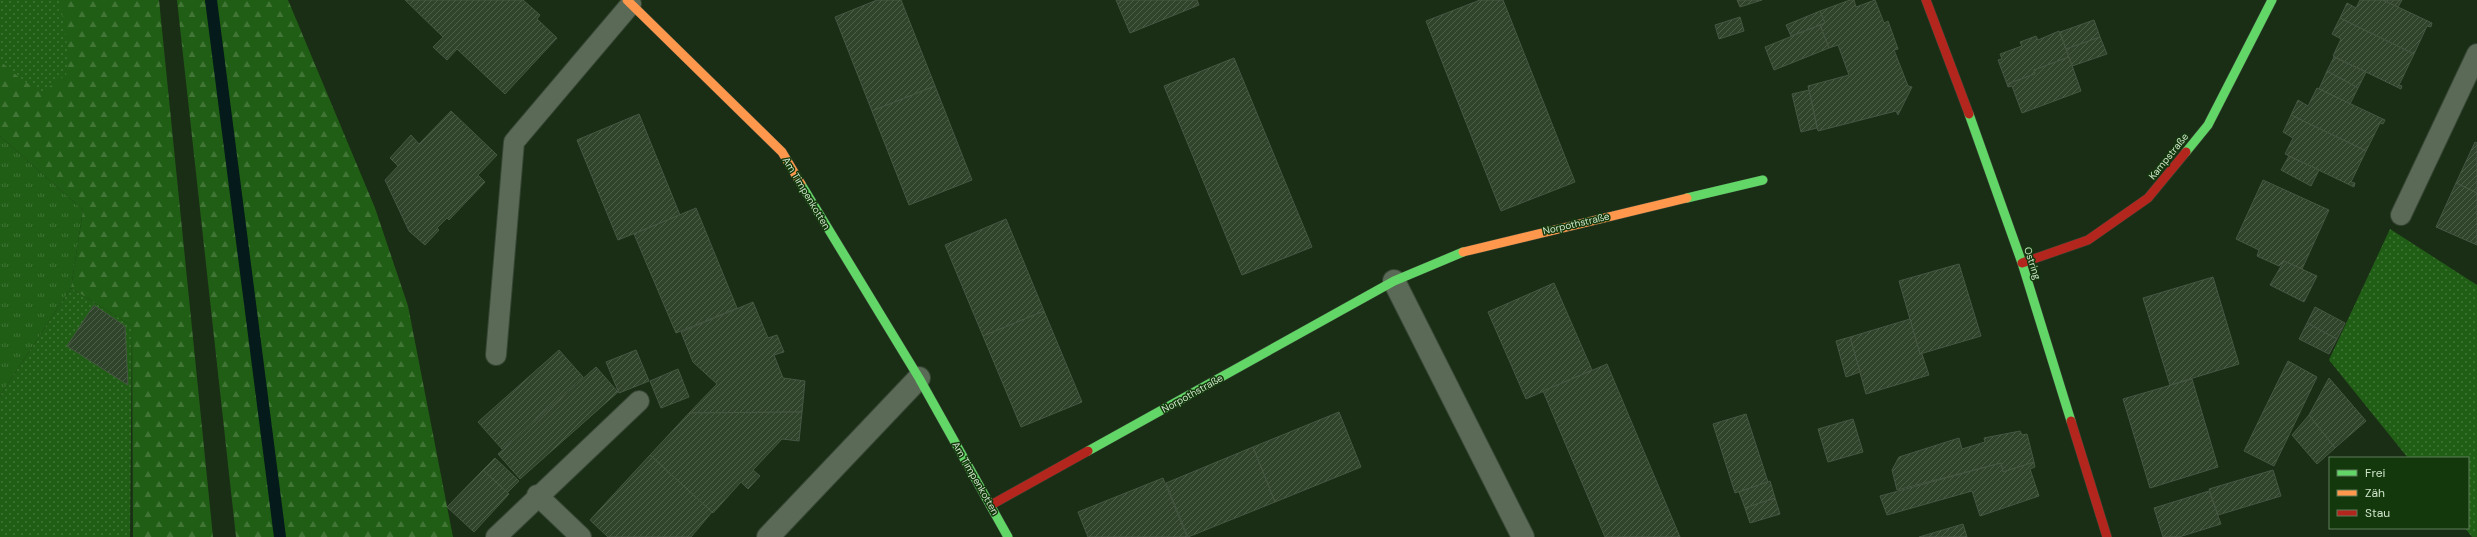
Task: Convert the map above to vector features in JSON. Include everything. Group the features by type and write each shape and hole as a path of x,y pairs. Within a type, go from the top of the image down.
{"street":[{"name":"Ostring","path":"1926,0 2022,263 2107,537"},
{"name":"Kampstraße","path":"2022,263 2088,240 2148,198 2208,125 2272,0"},
{"name":"Am Timpenkotten","path":"629,2 782,152 918,378 1008,537"},
{"name":"Norpothstraße","path":"991,505 1394,281 1472,248 1763,180"},
{"path":"1394,281 1523,537"},
{"path":"768,537 918,378"}],"lane":[{"path":"496,355 514,142 629,2"},
{"path":"2401,215 2477,54"},
{"path":"496,537 538,495 639,401"},
{"path":"538,495 581,537"}],"green space":[{"path":"0,0 159,0 213,537 133,537 132,326 71,288 83,210 0,136"},
{"path":"0,0 60,0 69,57 66,75 42,92 22,80 0,61"},
{"path":"177,0 288,0 375,208 408,306 453,537 236,537"},
{"path":"0,136 83,210 71,288 0,396"},
{"path":"2390,229 2477,285 2477,537 2472,537 2466,529 2469,529 2469,457 2407,457 2329,360"},
{"path":"71,288 132,326 130,537 0,537 0,396"}],"building":[{"path":"405,0 523,0 540,15 537,19 557,38 505,94 457,49 447,60 433,47 443,37"},
{"path":"877,0 901,0 935,86 872,111 835,17"},
{"path":"1116,0 1197,0 1199,5 1130,33"},
{"path":"1480,0 1503,0 1575,182 1501,211 1426,21"},
{"path":"1737,0 1762,0 1740,7"},
{"path":"1850,0 1854,0 1856,7 1875,0 1884,23 1888,21 1898,49 1894,50 1908,86 1912,87 1898,115 1896,111 1818,131 1808,86 1849,75 1838,45 1829,48 1820,25 1825,23 1820,11"},
{"path":"2360,0 2383,0 2432,23 2431,27 2427,26 2414,54 2340,18 2347,3 2356,8"},
{"path":"2383,0 2402,0 2398,7"},
{"path":"1820,11 1825,23 1791,36 1786,25"},
{"path":"1740,17 1744,31 1719,39 1715,25"},
{"path":"2340,18 2414,54 2399,85 2402,86 2401,89 2333,56 2341,39 2332,34"},
{"path":"2094,20 2100,37 2066,49 2060,32"},
{"path":"1820,25 1829,48 1774,70 1765,47"},
{"path":"2059,31 2069,57 2034,70 2035,74 2007,84 1998,60 2002,59 2000,54 2022,46 2020,42 2036,36 2038,40"},
{"path":"2100,37 2107,54 2072,66 2066,49"},
{"path":"2069,57 2081,91 2022,113 2012,86 2008,87 2007,84 2035,74 2034,70"},
{"path":"2334,57 2366,72 2358,88 2327,71"},
{"path":"1234,58 1312,247 1242,275 1164,86"},
{"path":"2327,71 2358,88 2350,104 2319,89"},
{"path":"935,86 972,180 909,205 872,111"},
{"path":"2317,88 2385,120 2383,124 2380,123 2366,151 2291,115 2298,100 2308,106"},
{"path":"1809,90 1817,128 1801,132 1792,94"},
{"path":"451,111 497,155 478,175 485,182 449,220 447,218 437,228 439,230 425,245 409,231 385,180 398,166 390,158 411,135 419,144"},
{"path":"639,114 680,215 618,240 577,140"},
{"path":"2291,115 2366,151 2351,182 2355,183 2354,187 2285,154 2293,138 2283,132"},
{"path":"2475,142 2477,143 2477,193 2456,183"},
{"path":"2289,156 2319,170 2311,186 2281,170"},
{"path":"2263,180 2329,210 2302,269 2284,261 2279,266 2257,256 2259,250 2236,239"},
{"path":"2456,183 2477,193 2477,245 2436,227"},
{"path":"696,208 737,308 676,333 634,234"},
{"path":"1006,219 1044,311 983,336 945,245"},
{"path":"2284,261 2317,276 2304,302 2270,285"},
{"path":"1959,264 1981,336 1920,354 1899,281"},
{"path":"2213,277 2239,364 2170,385 2143,298"},
{"path":"1554,283 1592,370 1526,399 1488,312"},
{"path":"753,302 768,338 777,335 784,352 774,355 783,378 805,381 802,412 689,413 717,384 693,362 681,332"},
{"path":"94,305 125,326 128,385 67,346"},
{"path":"2315,307 2345,323 2337,339 2307,323"},
{"path":"1044,311 1082,402 1021,427 983,336"},
{"path":"1910,319 1920,354 1922,354 1929,375 1866,394 1850,337"},
{"path":"2307,323 2337,339 2329,354 2299,339"},
{"path":"1850,337 1860,372 1846,377 1836,341"},
{"path":"559,350 583,377 502,449 478,422"},
{"path":"636,350 649,381 619,393 606,362"},
{"path":"2288,361 2317,377 2274,466 2244,451"},
{"path":"1607,364 1680,537 1605,537 1543,391"},
{"path":"596,367 618,392 520,479 498,454"},
{"path":"678,369 689,397 661,408 650,381"},
{"path":"2329,378 2366,421 2335,448 2309,415"},
{"path":"2192,379 2218,467 2150,488 2123,399"},
{"path":"802,412 799,441 782,439 753,470 760,476 748,489 741,482 713,513 650,455 689,413"},
{"path":"1339,412 1361,467 1275,502 1253,447"},
{"path":"1746,414 1768,482 1735,493 1713,424"},
{"path":"2309,415 2335,448 2317,464 2292,435"},
{"path":"1853,419 1863,452 1828,462 1818,429"},
{"path":"2020,431 2022,435 2027,434 2034,462 2003,472 2001,463 1897,490 1892,470 1899,457 1959,438 1962,449 1985,442 1984,438"},
{"path":"1253,447 1275,502 1188,537 1166,483"},
{"path":"650,455 712,512 691,537 608,537 590,520"},
{"path":"495,458 519,481 507,493 483,470"},
{"path":"2034,462 2035,467 2030,469 2039,496 1980,516 1972,491 1887,515 1880,496 2001,463 2003,472"},
{"path":"483,470 509,494 474,532 447,507"},
{"path":"2273,470 2281,496 2218,515 2209,489"},
{"path":"1163,478 1187,537 1088,537 1078,512"},
{"path":"1770,481 1775,498 1745,508 1739,492"},
{"path":"2209,491 2221,524 2179,537 2163,537 2154,508"},
{"path":"1775,498 1780,514 1750,523 1745,508"},
{"path":"1963,524 1967,537 1919,537"}],"waterway":[{"path":"211,0 280,537"}],"traffic: fast":[{"path":"2186,152 2208,125 2272,0"},
{"path":"1969,114 2022,263 2071,421"},
{"path":"1687,198 1763,180"},
{"path":"801,184 919,378 1008,537"},
{"path":"1088,451 1394,281 1463,252"}],"traffic: slow":[{"path":"627,0 782,152 801,184"},
{"path":"1463,252 1687,198"}],"traffic: jam":[{"path":"1926,0 1969,114"},
{"path":"2022,263 2088,240 2148,198 2186,152"},
{"path":"2071,421 2107,537"},
{"path":"991,505 1088,451"}]}
